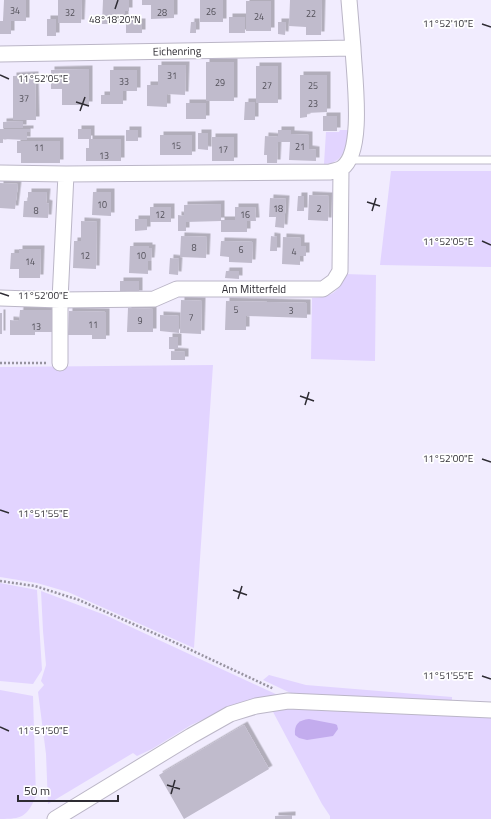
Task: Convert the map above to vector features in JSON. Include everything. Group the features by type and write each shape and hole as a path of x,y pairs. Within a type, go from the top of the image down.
{"street":[{"path":"0,173 330,172 345,164 353,151 356,128 353,48 349,0"},
{"name":"Eichenring","path":"0,54 353,48"},
{"name":"Am Mitterfeld","path":"0,298 60,300 154,299 177,289 323,289 334,281 340,271 345,164"},
{"path":"60,363 60,300 66,174"},
{"path":"56,819 191,736 230,714 256,706 288,701 491,710"}],"lane":[{"path":"345,164 491,160"}],"path":[{"path":"0,363 60,363"},
{"path":"0,581 36,586 79,600 176,643 279,692"}],"shaded area":[{"path":"340,130 349,130 343,153 336,161 324,164 326,132 339,132"},
{"path":"391,171 491,171 491,267 380,265"},
{"path":"345,274 376,275 375,361 311,359 312,298 333,293 340,286"},
{"path":"213,365 194,648 68,592 37,583 0,577 0,367"},
{"path":"0,583 37,590 42,670 33,684 0,681"},
{"path":"41,591 105,615 280,696 228,708 191,725 152,749 137,756 133,753 48,804 46,754 38,692 44,685 41,681 46,665"},
{"path":"269,675 306,685 452,697 452,701 297,696 263,680"},
{"path":"0,690 33,696 36,796 26,813 19,817 7,819 0,819"},
{"path":"294,707 491,716 491,819 330,819 330,816 322,804 272,710"},
{"path":"309,719 335,724 337,725 338,729 333,736 307,740 299,738 295,735 296,725 302,720"}],"building":[{"path":"4,0 26,0 26,21 11,21 11,34 0,34 0,21 3,21"},
{"path":"58,0 82,0 81,23 58,23"},
{"path":"103,0 129,0 129,11 125,11 125,24 102,24"},
{"path":"142,0 174,0 174,18 151,19 151,5 142,5"},
{"path":"200,0 223,0 223,22 200,22"},
{"path":"290,0 322,0 321,35 306,35 306,27 289,26"},
{"path":"246,1 271,1 271,31 246,31"},
{"path":"229,17 245,17 245,33 229,33"},
{"path":"47,19 56,19 56,36 47,36"},
{"path":"126,22 142,22 142,33 126,33"},
{"path":"191,22 196,22 196,33 190,33"},
{"path":"278,22 286,22 285,35 278,34"},
{"path":"206,62 234,62 234,101 206,101"},
{"path":"158,65 186,65 185,95 167,94 167,107 147,106 147,85 158,85"},
{"path":"256,66 278,66 278,103 256,103"},
{"path":"89,69 89,105 62,105 62,89 51,89 51,70"},
{"path":"110,70 137,70 137,91 123,91 123,104 101,104 101,95 110,95"},
{"path":"35,75 36,120 13,120 13,76"},
{"path":"300,75 327,75 327,112 307,113 307,117 300,118"},
{"path":"245,102 255,102 255,120 244,120"},
{"path":"186,103 206,103 206,119 186,119"},
{"path":"323,116 337,116 337,131 323,131"},
{"path":"23,121 23,128 3,128 3,122"},
{"path":"0,129 30,129 30,132 27,132 27,140 3,139 3,143 0,143"},
{"path":"78,129 91,129 91,139 121,139 121,161 86,161 86,148 89,148 89,139 78,139"},
{"path":"126,130 138,130 138,141 126,141"},
{"path":"278,130 291,130 291,134 309,135 309,149 316,150 316,161 289,160 290,142 278,142 277,163 267,163 267,155 264,155 265,136 278,137"},
{"path":"198,133 208,133 208,150 198,149"},
{"path":"160,135 192,135 192,155 160,155"},
{"path":"212,137 234,137 234,161 212,161"},
{"path":"17,141 60,141 60,163 21,163 21,153 17,153"},
{"path":"0,183 18,184 15,209 0,208"},
{"path":"28,192 47,192 46,203 49,204 48,218 23,217 24,201 28,201"},
{"path":"93,192 111,192 111,216 92,215"},
{"path":"309,195 329,196 328,221 308,220"},
{"path":"298,196 304,196 304,211 297,211"},
{"path":"270,198 286,199 284,228 275,227 276,217 269,217"},
{"path":"221,204 221,220 235,220 235,207 255,207 256,221 247,221 247,232 221,232 221,221 186,222 186,231 178,231 178,215 184,216 184,205"},
{"path":"150,207 171,207 171,222 150,222"},
{"path":"135,219 147,219 147,230 135,231"},
{"path":"81,221 97,222 96,269 73,268 74,241 81,241"},
{"path":"181,236 207,237 206,258 180,257"},
{"path":"271,236 277,237 277,251 270,251"},
{"path":"283,237 301,238 301,246 306,246 306,256 300,256 300,265 282,264"},
{"path":"221,241 253,242 252,263 229,262 229,257 220,256"},
{"path":"130,246 149,246 149,248 152,248 151,261 148,261 148,274 129,273"},
{"path":"19,249 41,249 40,278 19,278 19,269 10,269 11,253 19,253"},
{"path":"170,258 179,259 178,275 169,274"},
{"path":"226,271 239,271 239,279 225,278"},
{"path":"120,281 139,281 139,294 120,294"},
{"path":"181,300 202,301 201,334 180,333"},
{"path":"226,301 307,303 307,318 246,316 246,330 225,330"},
{"path":"128,308 153,309 153,332 127,332"},
{"path":"20,310 52,310 52,332 35,332 35,335 10,335 10,320 19,321"},
{"path":"69,311 106,312 106,339 92,339 92,335 68,335"},
{"path":"0,313 2,313 2,334 0,334"},
{"path":"160,315 179,316 179,333 160,331"},
{"path":"169,337 178,337 178,349 169,349"},
{"path":"171,351 185,352 185,360 171,360"},
{"path":"244,725 269,769 184,819 159,775"},
{"path":"292,815 292,819 275,819 275,816"}]}
